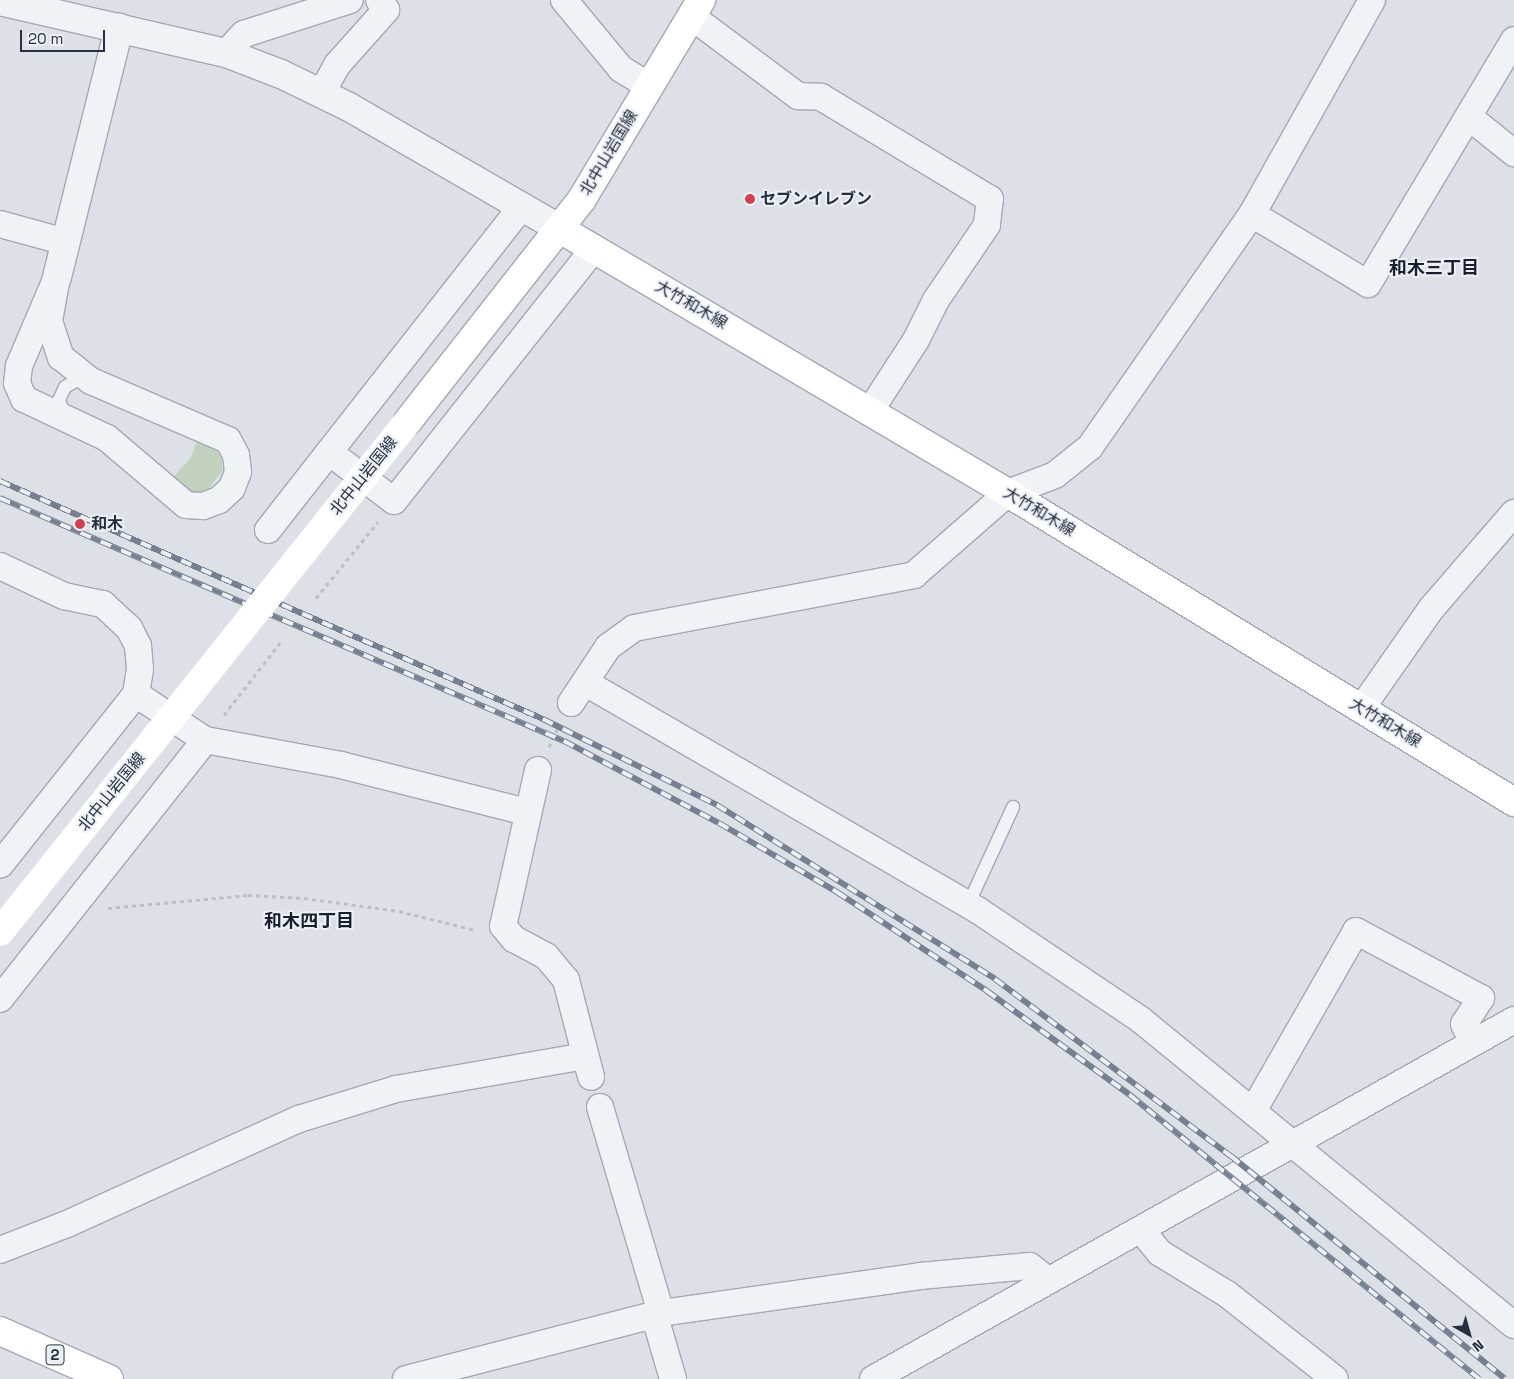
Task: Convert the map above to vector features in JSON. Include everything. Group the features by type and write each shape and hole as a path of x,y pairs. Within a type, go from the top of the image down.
{"main road":[{"name":"北中山岩国線","path":"0,932 560,229 696,8"},
{"name":"大竹和木線","path":"560,229 1008,493 1514,802"},
{"name":"2","path":"0,1331 109,1379"}],"street":[{"path":"226,53 244,34 350,0"},
{"path":"321,94 337,64 386,10 379,0"},
{"path":"564,0 621,69 649,86"},
{"path":"1372,0 1252,214 1090,447 1055,475 1008,493 914,575 634,628 608,647 578,693 968,905 1141,1020 1252,1111 1289,1144 1514,1325"},
{"path":"0,1 226,53 321,94 560,229"},
{"path":"696,8 798,96 821,97 990,200 987,225 936,300 916,340 870,411"},
{"path":"57,277 31,330 17,383 24,399 38,409 73,422 114,443 186,504 203,506 219,500 232,488 238,472 236,455 228,440 91,381 61,357 52,340 49,321 57,277 119,28"},
{"path":"1252,214 1368,284 1514,40"},
{"path":"1469,117 1514,153"},
{"path":"268,530 521,207"},
{"path":"0,224 66,242"},
{"path":"329,452 394,501 594,249"},
{"path":"1361,709 1431,609 1514,513"},
{"path":"0,566 64,596 103,604 129,628 138,646 140,668 136,694 0,865"},
{"path":"136,694 205,740 341,765 527,812"},
{"path":"0,999 205,740"},
{"path":"0,1250 299,1119 396,1089 588,1066 566,980 546,956 514,939 502,926 538,770"},
{"path":"1252,1111 1356,931 1481,998 1464,1024 1473,1042"},
{"path":"873,1379 1047,1280 1142,1230 1289,1144 1514,1020"},
{"path":"600,1107 661,1313 657,1324 673,1379"},
{"path":"1142,1230 1160,1253 1234,1299 1335,1379"},
{"path":"406,1379 661,1313 920,1276 1030,1266 1047,1280"}],"lane":[{"path":"73,422 62,414 59,400 65,387 77,380 91,381"},
{"path":"968,905 1013,807"}],"path":[{"path":"316,598 394,501"},
{"path":"205,740 283,639"},
{"path":"538,770 578,693"},
{"path":"78,901 85,907 114,908 189,898 304,898 399,911 459,928 486,931 502,926"}],"green space":[{"path":"200,434 221,456 223,470 207,491 194,493 173,477 190,459"}],"railway":[{"path":"0,481 543,719 717,805 995,979 1231,1156 1505,1379"},
{"path":"0,498 564,741 719,823 837,892 987,991 1130,1095 1479,1379"}],"place":[{"name":"セブンイレブン","path":"750,199"},
{"name":"和木","path":"80,524"}],"district":[{"name":"和木三丁目","path":"1434,268"},
{"name":"和木四丁目","path":"309,921"}]}
